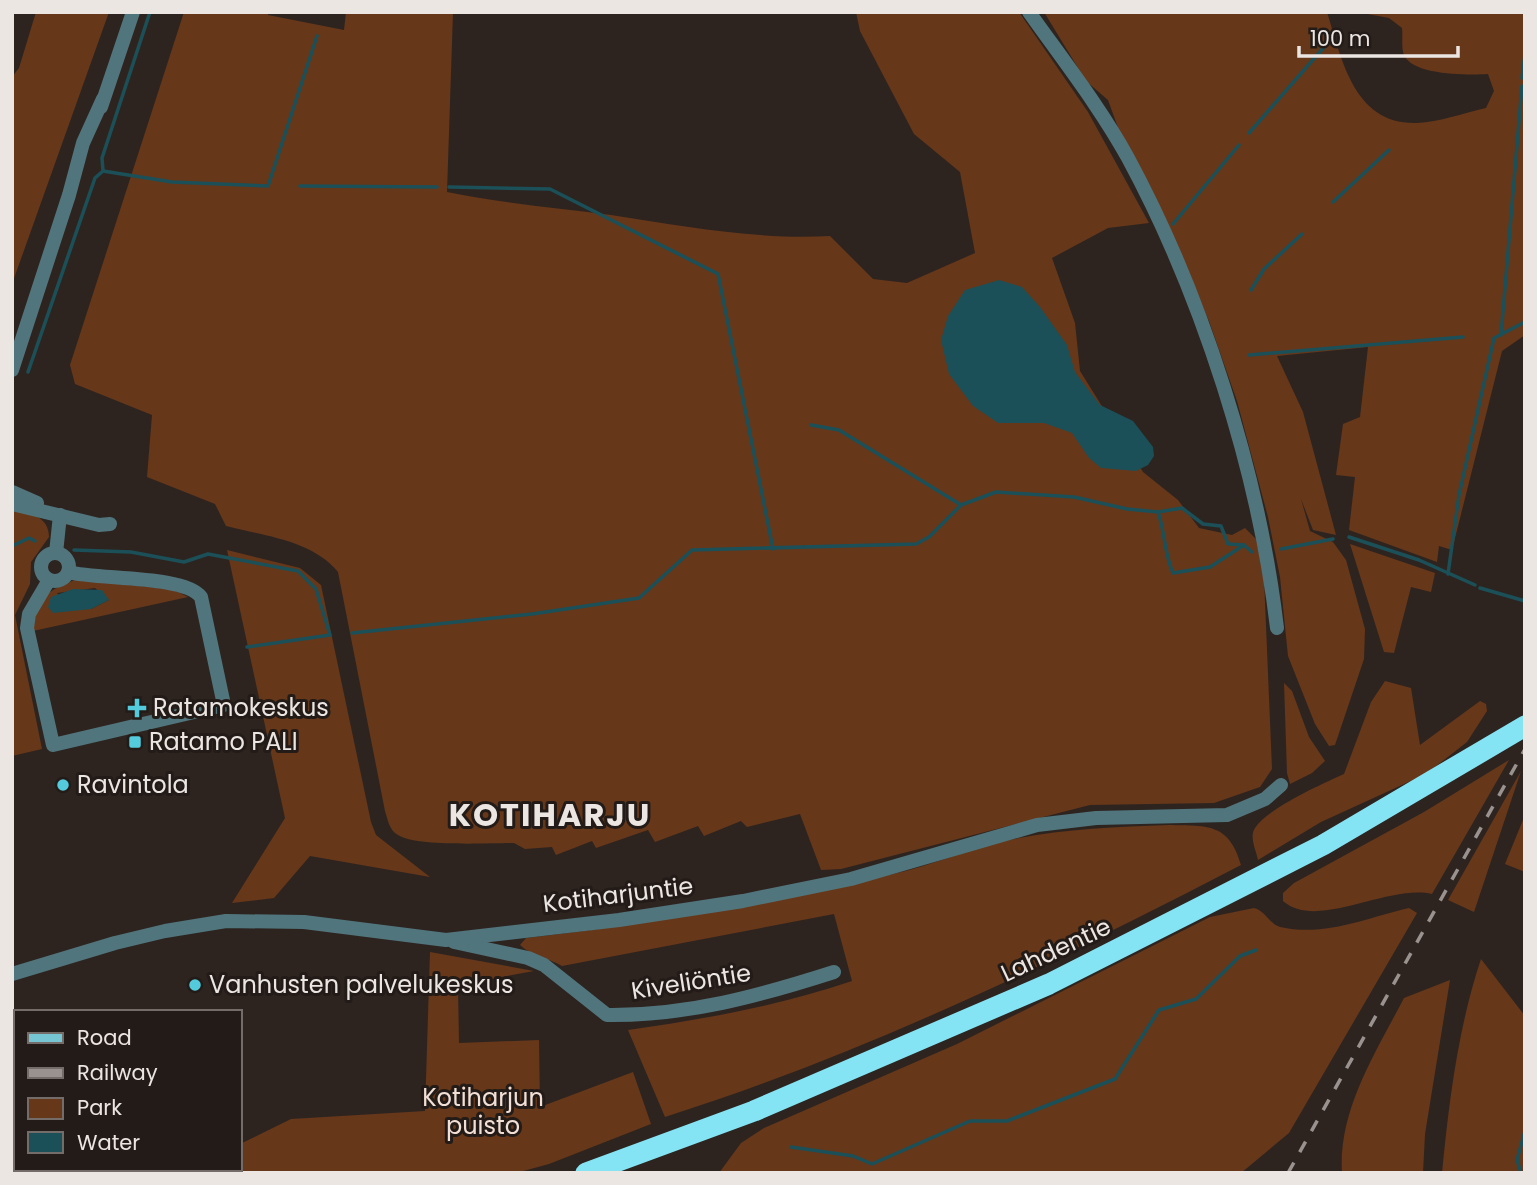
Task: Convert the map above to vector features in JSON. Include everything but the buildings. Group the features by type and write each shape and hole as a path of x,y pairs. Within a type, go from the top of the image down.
{"highway":[{"name":"Lahdentie","path":"586,1173 754,1111 1049,984 1366,821 1525,726"}],"street":[{"path":"12,370 69,195 83,143 103,99 132,12"},
{"path":"1029,12 1126,155 1154,208 1184,281 1239,442 1260,527 1277,628"},
{"path":"12,492 60,515"},
{"path":"12,504 99,525 110,524"},
{"path":"56,553 60,515"},
{"path":"56,553 67,561 68,572 60,580 49,580 41,571 41,562 47,555 56,553"},
{"path":"49,580 29,614 27,628 53,745 224,705 201,597 197,592 178,585 68,572"},
{"name":"Kotiharjuntie","path":"12,974 128,940 226,921 304,922 446,940 619,920 743,901 851,879 1037,825 1066,820 1227,815 1265,799 1281,785"},
{"name":"Kiveliöntie","path":"446,940 528,958 544,965 607,1015 698,1009 736,1002 834,972"}],"green space":[{"path":"36,12 109,12 12,284 12,77 19,68"},
{"path":"184,12 268,12 268,15 344,30 346,12 453,12 447,192 720,231 775,236 830,236 873,279 907,283 975,253 960,172 914,134 860,31 856,12 1019,12 1088,112 1149,223 1108,228 1052,258 1075,323 1080,371 1143,472 1178,500 1199,528 1232,535 1245,528 1256,539 1264,578 1272,769 1260,787 1214,803 1090,805 841,869 821,870 800,814 747,827 741,821 704,836 698,826 655,842 648,830 596,848 592,841 556,855 552,847 525,849 514,843 436,843 407,839 395,833 385,811 338,572 327,561 301,546 226,526 215,504 147,477 152,415 75,384 70,365"},
{"path":"1044,12 1327,12 1345,69 1365,101 1378,113 1396,121 1417,123 1486,108 1494,91 1488,74 1443,73 1418,67 1404,55 1402,28 1389,18 1357,12 1525,12 1525,335 1502,351 1452,550 1439,546 1437,562 1349,530 1355,477 1336,475 1343,424 1360,417 1368,347 1277,356 1303,412 1336,535 1313,530 1301,499 1310,531 1333,542 1346,560 1365,629 1364,659 1335,745 1329,746 1315,724 1288,656 1280,577 1268,517 1237,401 1209,321 1150,186 1120,133 1108,100 1086,81"},
{"path":"12,508 42,520 46,524 49,537 31,562 30,584 15,615 42,749 12,756"},
{"path":"1350,544 1435,573 1431,592 1411,587 1394,653 1384,652"},
{"path":"227,550 300,568 321,585 371,822 376,835 430,877 310,856 274,898 232,903 285,818"},
{"path":"75,580 172,589 188,597 33,631 37,611 44,598 56,588","holes":["95,588 109,600 91,609 69,609 57,593"]},
{"path":"1385,681 1411,688 1420,745 1480,701 1486,704 1487,711 1467,742 1426,774 1321,822 1258,860 1253,839 1255,828 1283,805 1344,774 1371,702"},
{"path":"1284,683 1292,691 1309,737 1325,761 1312,773 1290,784 1287,773"},
{"path":"1509,760 1432,894 1395,895 1314,911 1297,909 1283,901 1283,893 1294,883 1424,812"},
{"path":"1521,771 1474,912 1448,900"},
{"path":"1525,815 1525,872 1505,864"},
{"path":"1169,825 1206,827 1223,834 1236,851 1241,865 1030,970 886,1035 813,1065 665,1117 628,1030 741,1011 852,981 834,914 562,966 529,952 520,945 526,938 664,919 847,884 1042,834"},
{"path":"1254,908 1280,927 1313,930 1345,925 1409,908 1417,913 1289,1133 1241,1173 719,1173 741,1143 764,1128 957,1044 1210,917"},
{"name":"Kotiharjun puisto","path":"430,952 534,971 458,985 459,1043 539,1040 540,1107 633,1072 651,1124 549,1164 516,1173 178,1173 242,1171 242,1143 291,1119 425,1111"},
{"path":"1481,959 1525,1016 1525,1173 1442,1173 1456,1065 1466,1011"},
{"path":"1450,980 1425,1134 1423,1173 1342,1173 1342,1150 1352,1104 1371,1060 1404,998"}],"water":[{"path":"999,280 1022,287 1040,307 1067,345 1075,372 1100,405 1133,421 1153,447 1154,456 1148,465 1136,471 1101,468 1089,458 1072,433 1044,423 998,423 973,406 949,374 941,340 948,316 965,290"},
{"path":"73,589 102,590 109,600 91,609 53,613 48,607 51,597"}],"waterway":[{"path":"28,372 95,178 103,171 102,158 150,12"},
{"path":"103,171 172,182 268,186 317,36"},
{"path":"1249,133 1325,46"},
{"path":"1522,78 1525,54"},
{"path":"1501,335 1522,86"},
{"path":"1173,224 1239,145"},
{"path":"1333,202 1389,150"},
{"path":"300,186 437,187"},
{"path":"449,187 550,189 718,274 773,549"},
{"path":"1251,290 1264,269 1302,234"},
{"path":"1448,574 1459,495 1494,338 1525,322"},
{"path":"1249,355 1463,337"},
{"path":"811,425 839,430 961,505"},
{"path":"352,633 532,614 639,598 692,550 916,544 929,537 961,505 996,492 1074,497 1127,509 1158,512 1182,508 1203,524 1221,526 1228,544 1244,545"},
{"path":"1158,512 1173,573 1210,567 1244,545 1252,552"},
{"path":"1349,537 1419,560 1475,585"},
{"path":"12,546 29,538 35,541"},
{"path":"1281,549 1333,539"},
{"path":"74,550 131,552 184,562 208,554 298,571 316,589 330,635 247,647"},
{"path":"1480,588 1525,601"},
{"path":"791,1147 853,1156 872,1164 970,1121 1007,1121 1115,1079 1159,1010 1196,999 1240,956 1256,950"},
{"path":"1521,1173 1517,1160 1525,1131"}],"railway":[{"path":"1288,1173 1525,749"}],"place":[{"name":"Ratamokeskus","path":"137,708"},
{"name":"Ratamo PALI","path":"135,742"},
{"name":"Ravintola","path":"63,785"},
{"name":"Vanhusten palvelukeskus","path":"195,985"}],"district":[{"name":"KOTIHARJU","path":"550,815"}]}
